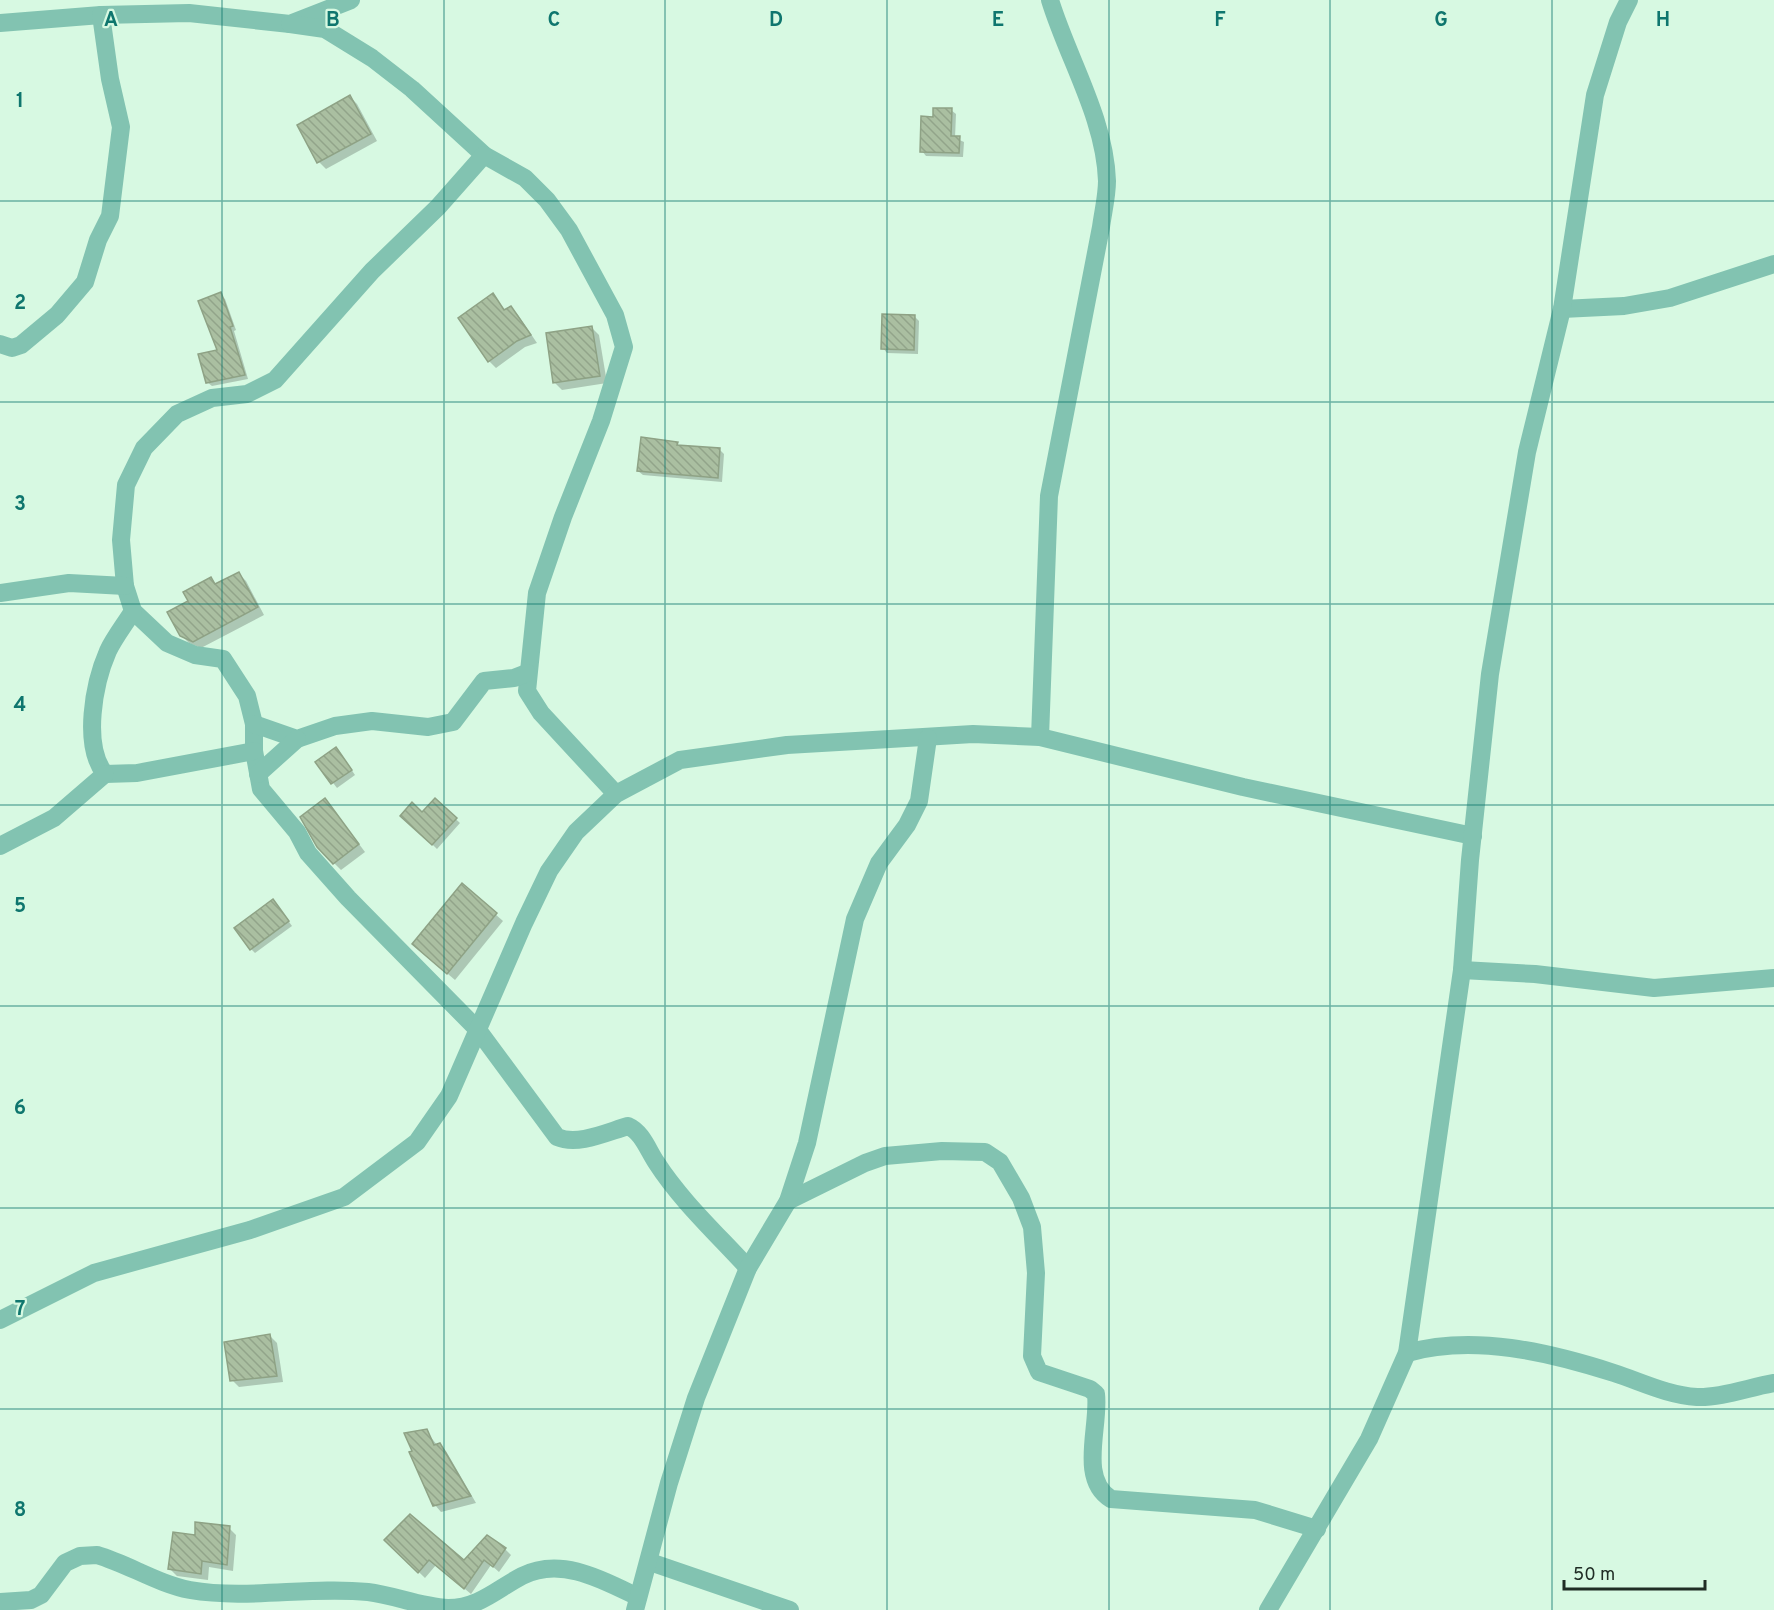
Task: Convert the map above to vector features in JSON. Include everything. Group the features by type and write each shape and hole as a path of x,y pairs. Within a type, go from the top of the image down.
{"street":[{"path":"290,24 351,0"},
{"path":"1040,737 1049,496 1101,227 1107,183 1104,157 1082,81 1050,0"},
{"path":"1268,1610 1369,1439 1407,1353 1462,970 1490,674 1523,476 1562,309 1595,95 1618,22 1629,0"},
{"path":"0,23 191,7 325,29 372,58 412,89 484,155 525,178 546,200 569,230 615,315 624,347 601,422 563,517 537,593 527,673 527,691 541,713 616,794"},
{"path":"0,344 12,348 21,345 57,315 85,282 98,240 110,216 121,126 110,79 101,15"},
{"path":"484,155 438,207 372,271 275,380 247,394 212,398 177,414 144,448 126,485 121,540 125,586 133,611 167,643 195,655 223,659 247,696 254,724 254,751 261,789 297,832 308,853 478,1030 557,1137 567,1141 578,1140 628,1126 635,1129 657,1164 678,1190 748,1268"},
{"path":"1562,309 1624,306 1670,298 1774,264"},
{"path":"0,593 69,583 125,586"},
{"path":"105,774 97,764 92,725 96,687 108,651 133,611"},
{"path":"258,774 297,740 334,726 372,721 428,726 453,722 484,681 514,678 527,673"},
{"path":"254,724 297,740"},
{"path":"0,1320 94,1273 250,1230 344,1197 417,1143 449,1096 549,871 576,832 616,794 680,760 787,745 973,734 1040,737 1243,787 1473,836"},
{"path":"0,1602 31,1600 41,1596 65,1563 80,1556 97,1555 191,1590 369,1592 448,1608 474,1604 496,1594 523,1576 547,1567 576,1571 603,1580 637,1603 650,1562 669,1484 696,1398 748,1268 788,1201 807,1143 855,919 879,863 907,825 919,801 928,738"},
{"path":"0,846 54,818 105,774 137,773 254,751"},
{"path":"1462,970 1535,974 1654,988 1774,978"},
{"path":"788,1201 865,1163 885,1156 942,1151 986,1152 1000,1162 1021,1198 1032,1227 1036,1272 1032,1356 1035,1367 1039,1372 1090,1389 1096,1394 1093,1471 1097,1486 1103,1494 1111,1499 1255,1510 1317,1529"},
{"path":"1407,1353 1434,1345 1493,1347 1559,1356 1671,1394 1700,1397 1774,1383"},
{"path":"650,1562 790,1610"}],"building":[{"path":"350,95 371,134 317,163 297,125"},
{"path":"933,108 952,108 951,136 960,136 959,153 920,152 921,116 933,117"},
{"path":"221,292 233,326 230,327 245,375 206,383 198,354 217,350 198,301"},
{"path":"493,293 504,310 511,306 531,335 517,341 488,362 458,318"},
{"path":"882,314 915,315 914,350 881,349"},
{"path":"592,326 600,376 553,383 546,333"},
{"path":"641,437 678,442 677,445 720,448 718,478 637,471"},
{"path":"239,572 258,607 193,642 180,636 167,612 188,601 183,592 211,577 215,584"},
{"path":"336,747 352,770 331,784 315,762"},
{"path":"325,798 359,844 333,864 317,847 300,817"},
{"path":"435,798 457,818 432,845 400,816 412,802 422,812"},
{"path":"462,883 497,913 447,974 412,944"},
{"path":"273,899 289,921 250,950 234,928"},
{"path":"270,1334 277,1376 230,1381 224,1342"},
{"path":"427,1429 434,1445 440,1443 471,1496 433,1506 409,1452 412,1451 404,1433"},
{"path":"410,1514 464,1560 487,1535 506,1548 493,1567 484,1560 464,1589 429,1560 418,1573 384,1540"},
{"path":"195,1522 230,1526 227,1565 202,1561 201,1574 168,1569 173,1532 195,1535"}]}
